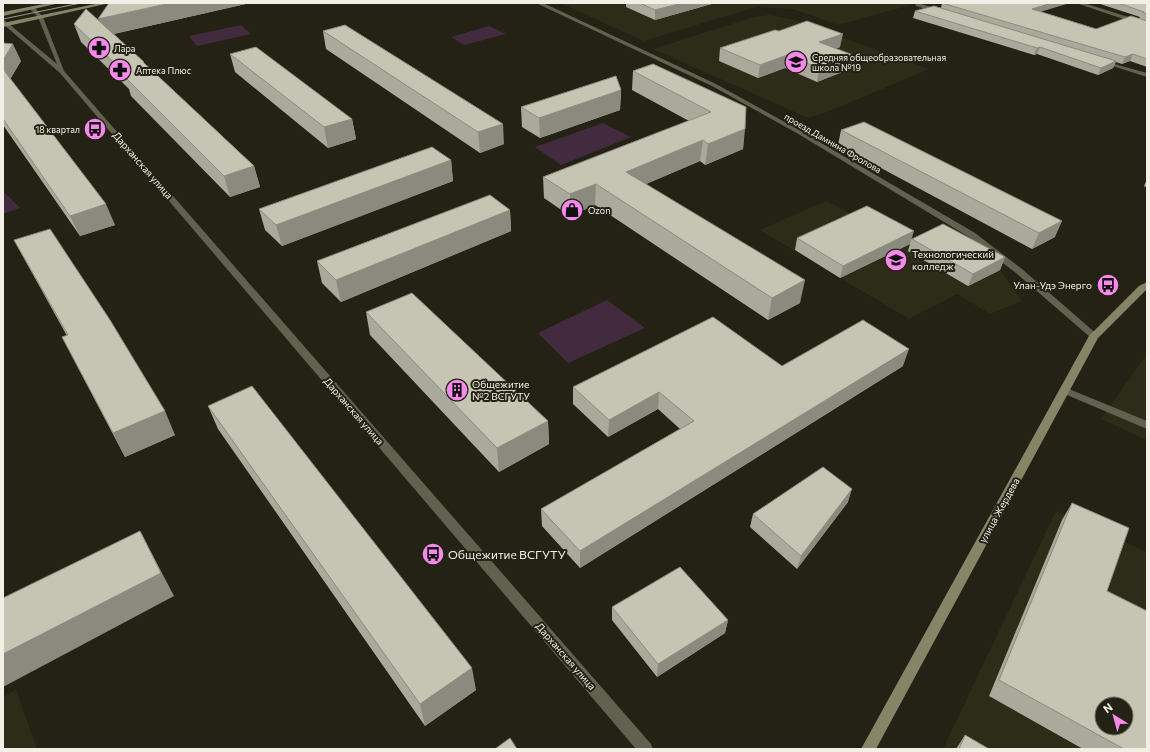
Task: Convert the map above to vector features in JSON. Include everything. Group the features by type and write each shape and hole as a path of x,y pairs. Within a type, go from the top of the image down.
{"main road":[{"path":"3,14 56,3"},
{"path":"4,23 107,3"},
{"name":"улица Жердева","path":"868,749 1094,336 1142,288 1147,285"}],"street":[{"name":"проезд Дамнина Фролова","path":"539,3 714,85 796,131 972,235 1019,270 1094,336"},
{"path":"1079,3 1147,25"},
{"path":"918,5 948,14"},
{"name":"Дарханская улица","path":"32,8 40,17 62,72"},
{"name":"Дарханская улица","path":"4,23 62,72 646,749"},
{"path":"1099,60 1147,75"},
{"path":"1064,390 1147,425"}],"shaded area":[{"path":"560,3 918,3 838,25 793,9 756,7 644,41"},
{"name":"Средняя общеобразовательная школа №19","path":"769,15 791,19 929,69 830,111 808,118 653,49 754,17"},
{"path":"241,25 251,34 197,46 189,36"},
{"path":"489,26 506,34 464,45 451,37"},
{"path":"603,123 631,137 561,165 535,147"},
{"path":"3,191 20,208 3,214"},
{"name":"Технологический колледж","path":"826,201 911,244 939,237 1000,270 1022,301 990,314 957,294 909,319 760,230"},
{"path":"607,300 645,328 568,363 538,333"},
{"path":"1147,354 1147,440 1101,419"},
{"path":"1056,511 1147,552 1147,749 943,749"},
{"path":"16,690 37,749 3,749 3,697"}],"building":[{"path":"109,3 171,3 98,19"},
{"path":"640,3 682,3 655,10"},
{"path":"942,3 1052,3 1032,9 1096,29 1131,16 1147,21 1147,59 1133,54 1125,57"},
{"path":"1118,3 1147,3 1147,14 1142,12 1144,12"},
{"path":"934,6 1116,61 1101,68 1040,47 1037,48 915,11"},
{"path":"86,9 254,166 224,176 125,77 128,76 74,24"},
{"path":"807,21 843,34 819,42 853,55 819,68 787,55 760,65 720,48 775,30 779,31"},
{"path":"345,25 503,124 478,132 323,31"},
{"path":"3,43 13,44 3,60"},
{"path":"256,47 352,119 324,127 230,54"},
{"path":"653,64 746,107 745,129 708,144 703,140 626,172 805,280 772,298 596,184 570,194 543,177 711,112 633,71"},
{"path":"3,69 106,204 70,216 3,119"},
{"path":"616,76 621,90 539,118 521,107"},
{"path":"864,122 1062,221 1039,233 841,130"},
{"path":"432,147 451,160 276,225 259,209"},
{"path":"490,195 510,210 336,280 317,261"},
{"path":"867,206 914,231 843,266 797,238"},
{"path":"943,224 1005,257 973,274 912,239"},
{"path":"50,229 110,320 165,411 113,433 62,337 68,335 14,240"},
{"name":"Общежитие №2 ВСГУТУ","path":"412,293 548,421 497,448 366,312"},
{"path":"713,317 782,366 863,320 909,349 580,551 541,509 694,421 659,392 609,420 573,387"},
{"path":"252,386 472,668 420,704 208,406"},
{"path":"823,467 852,489 801,556 753,514"},
{"path":"1072,503 1129,528 1107,591 1147,611 1147,749 1124,749 1100,736 1134,736 1134,696 1094,696 1094,732 999,680"},
{"path":"140,531 161,573 3,654 3,598"},
{"path":"680,567 728,620 658,664 612,607"},
{"path":"965,735 989,749 959,749"},
{"path":"510,738 517,749 495,749"}],"tram line":[{"path":"3,19 81,3"}],"place":[{"name":"Лара","path":"99,48"},
{"name":"Средняя общеобразовательная школа №19","path":"796,62"},
{"name":"Аптека Плюс","path":"120,70"},
{"name":"18 квартал","path":"95,129"},
{"name":"Ozon","path":"572,210"},
{"name":"Технологический колледж","path":"896,260"},
{"name":"Улан-Удэ Энерго","path":"1108,285"},
{"name":"Общежитие №2 ВСГУТУ","path":"457,390"},
{"name":"Общежитие ВСГУТУ","path":"433,554"}]}
